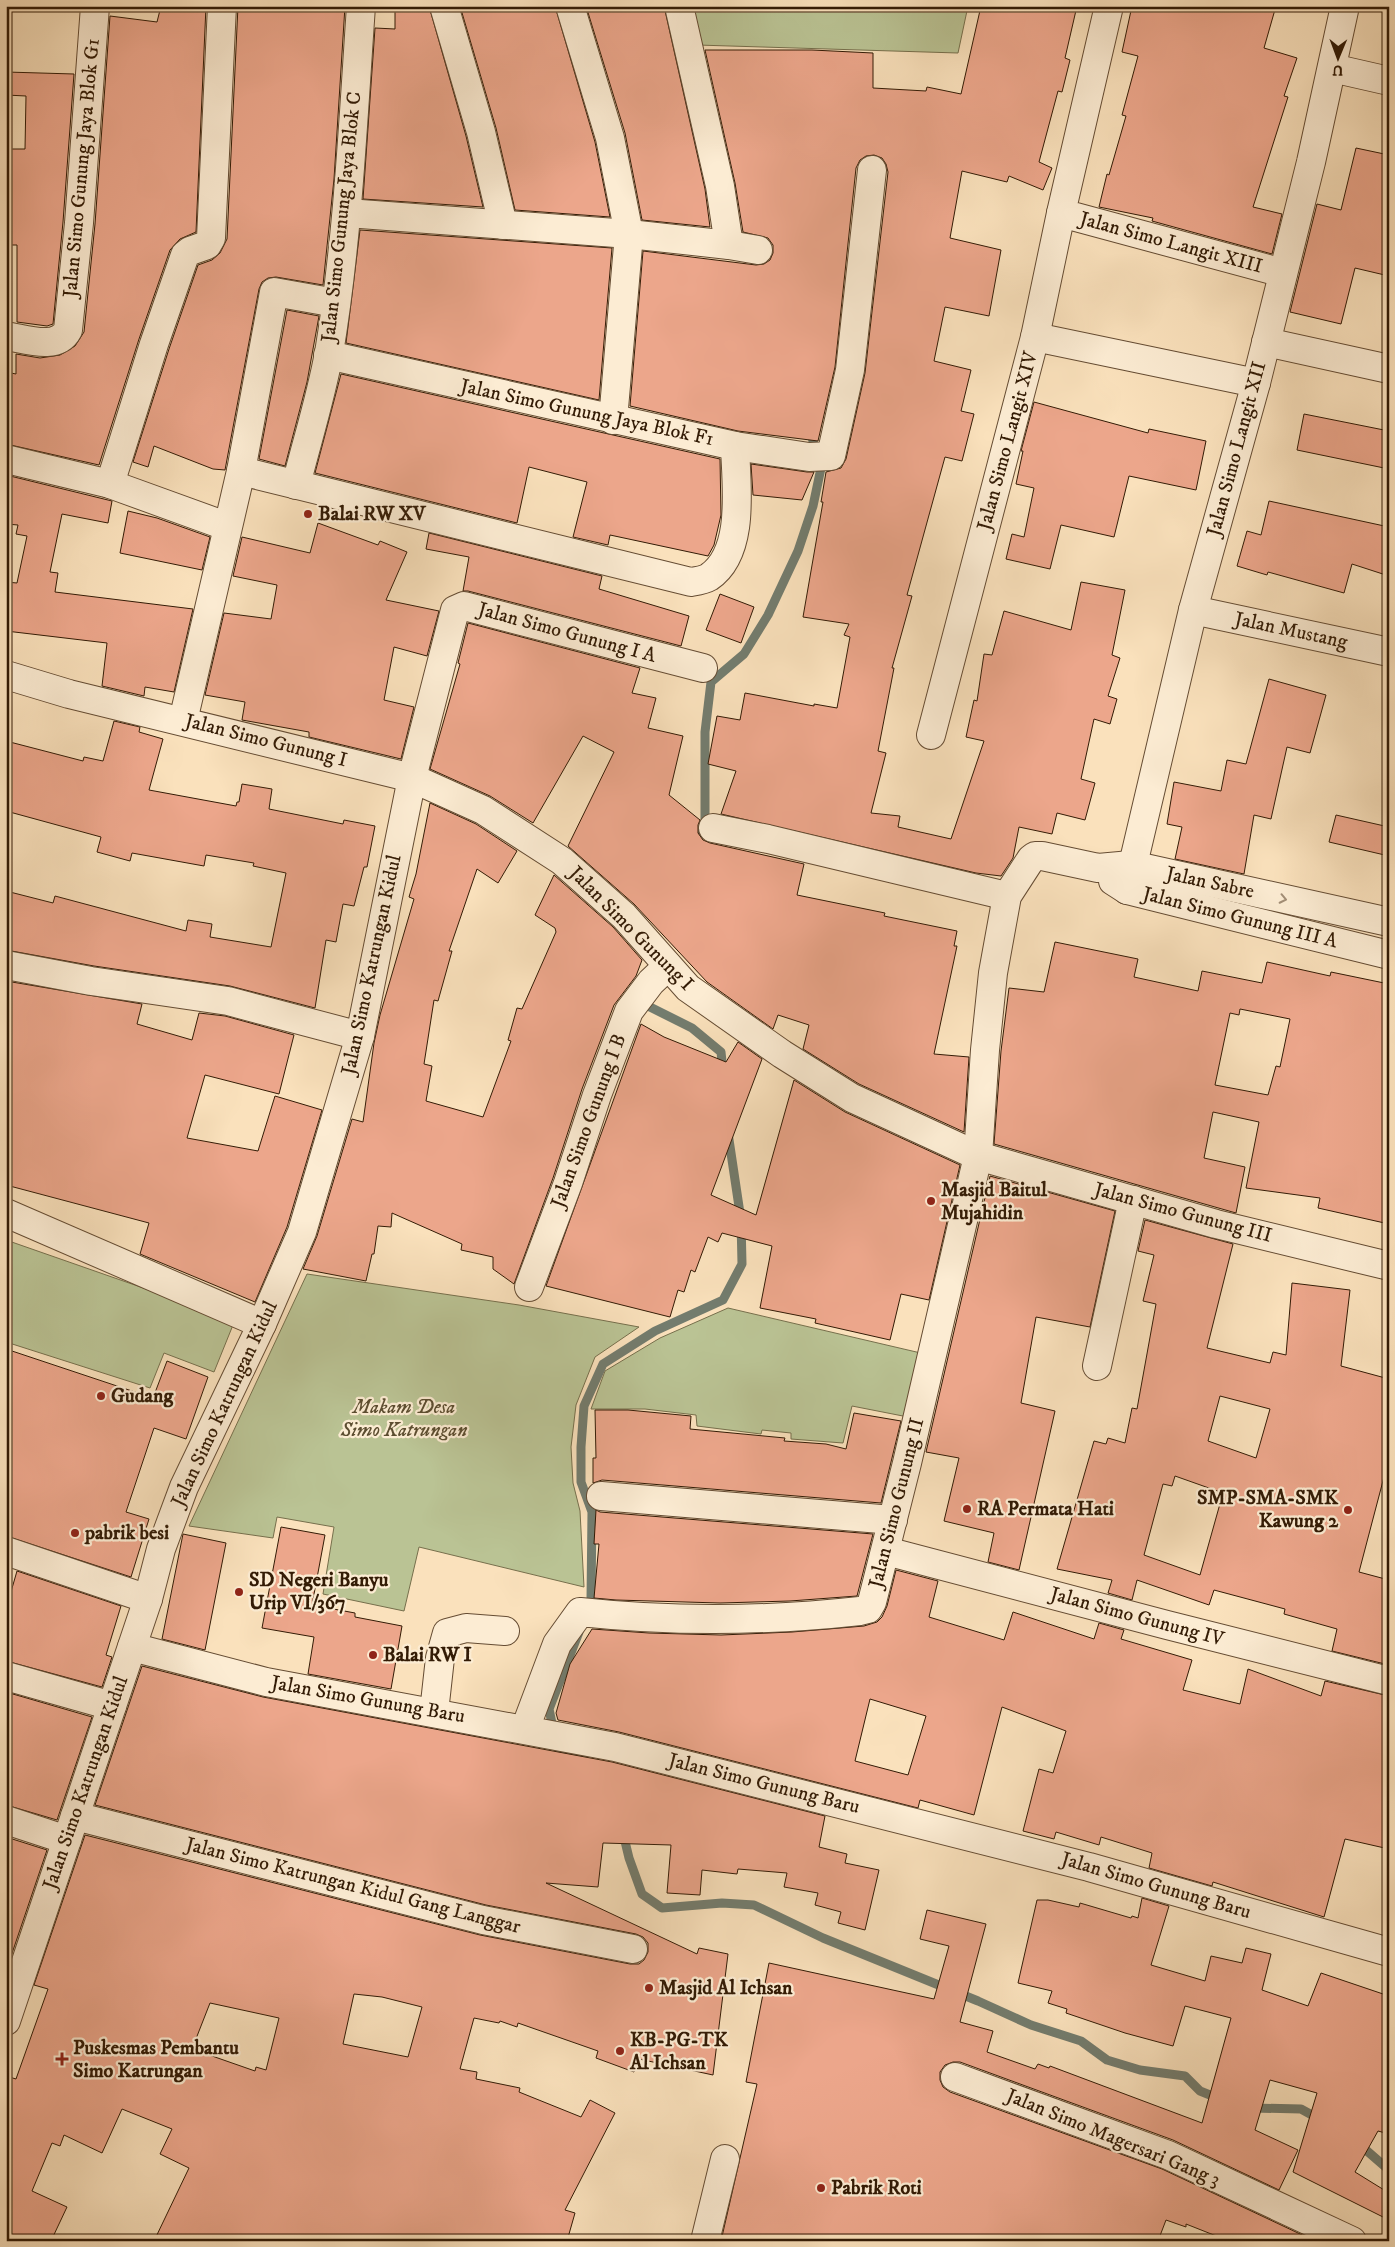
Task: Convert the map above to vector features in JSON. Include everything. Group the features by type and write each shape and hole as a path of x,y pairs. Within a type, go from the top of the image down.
{"street":[{"name":"Jalan Simo Gunung Jaya Blok G1","path":"6,336 49,342 64,338 68,330 79,223 95,6"},
{"path":"110,484 154,344 185,255 190,251 207,245 211,238 222,6"},
{"name":"Jalan Simo Gunung Jaya Blok C","path":"296,485 328,355 336,303 347,213 361,6"},
{"path":"444,6 481,132 503,225"},
{"path":"570,6 610,138 629,234 613,420"},
{"path":"679,6 718,177 729,244"},
{"name":"Jalan Simo Langit XIII","path":"1109,6 1061,213 1283,273"},
{"name":"Jalan Simo Langit XII","path":"1129,878 1193,610 1256,383 1312,162 1345,6"},
{"path":"1332,68 1389,81"},
{"path":"735,446 817,457 831,456 850,370 872,170"},
{"path":"347,213 629,234 729,244 758,250"},
{"path":"1035,337 1061,213"},
{"path":"183,721 226,526 241,471 274,292 336,303"},
{"name":"Jalan Simo Langit XIV","path":"931,735 1035,337 1256,383"},
{"path":"1266,342 1389,369"},
{"name":"Jalan Simo Gunung Jaya Blok F1","path":"296,485 691,582 708,578 718,568 726,557 737,522 735,446 328,355"},
{"path":"6,459 110,484 226,526"},
{"path":"241,471 296,485"},
{"name":"Jalan Simo Gunung I A","path":"412,778 454,616 460,606 703,668"},
{"name":"Jalan Mustang","path":"1193,610 1389,652"},
{"name":"Jalan Simo Gunung I","path":"6,675 69,694 412,778 483,810 562,861 624,916 654,971 688,988 782,1054 852,1098 978,1156"},
{"name":"Jalan Simo Katrungan Kidul","path":"6,2021 148,1599 161,1549 184,1487 262,1324 302,1232 360,1036 412,778"},
{"path":"713,828 768,839 1007,896"},
{"name":"Jalan Sabre","path":"1007,896 1031,859 1036,856 1042,856 1098,868 1129,878 1389,922"},
{"name":"Jalan Simo Gunung III A","path":"1129,878 1389,955"},
{"name":"Jalan Simo Gunung II","path":"544,1733 557,1644 586,1613 677,1618 781,1618 860,1611 868,1609 872,1602 894,1520 978,1156 985,1050 992,982 1007,896"},
{"path":"6,965 91,981 228,1001 360,1036"},
{"name":"Jalan Simo Gunung I B","path":"528,1287 568,1183 597,1095 629,1011 654,971"},
{"name":"Jalan Simo Gunung III","path":"978,1156 1216,1224 1389,1266"},
{"path":"1097,1366 1133,1200"},
{"path":"6,1214 262,1324"},
{"path":"601,1496 894,1520"},
{"name":"Jalan Simo Gunung IV","path":"886,1550 1177,1628 1389,1681"},
{"path":"6,1552 148,1599"},
{"path":"434,1712 440,1658 447,1633 466,1628 506,1631"},
{"name":"Jalan Simo Gunung Baru","path":"132,1647 266,1682 615,1747 1090,1867 1389,1952"},
{"path":"6,1676 112,1706"},
{"name":"Jalan Simo Katrungan Kidul Gang Langgar","path":"6,1820 71,1828 483,1920 633,1949"},
{"name":"Jalan Simo Magersari Gang 3","path":"955,2077 1168,2155 1352,2241"},
{"path":"705,2241 725,2159"}],"green space":[{"path":"694,6 968,6 958,53 697,45"},
{"path":"6,1240 235,1320 214,1372 164,1353 150,1388 6,1342"},
{"name":"Makam Desa Simo Katrungan","path":"307,1274 519,1305 639,1327 595,1357 576,1405 571,1447 573,1483 580,1511 584,1587 419,1547 404,1611 323,1594 334,1527 277,1517 273,1538 189,1526"},
{"path":"728,1308 925,1354 908,1417 852,1406 843,1443 791,1439 791,1433 762,1430 761,1434 697,1426 696,1415 645,1409 591,1409 605,1371 660,1338"}],"building":[{"path":"161,6 206,6 196,232 180,239 170,250 139,339 99,465 6,444 6,410 8,410 11,373 16,374 16,354 40,358 60,355 75,346 84,332 95,224 110,16 157,22"},
{"path":"238,6 345,6 334,179 323,285 276,277 268,278 262,282 259,289 225,470 213,469 154,446 148,467 133,462 198,265 212,260 220,253 227,239"},
{"path":"395,6 429,6 466,136 483,207 363,199 375,28 395,29"},
{"path":"460,6 555,6 595,142 610,217 515,210 496,128"},
{"path":"586,6 664,6 705,189 710,227 642,220 625,133"},
{"path":"981,6 1077,6 1065,58 1070,60 1062,92 1058,91 1039,162 1052,168 1043,190 1009,176 1007,182 962,171 950,238 1001,250 989,316 945,307 934,361 971,370 961,411 974,414 962,461 945,457 907,595 912,596 892,668 894,668 878,751 886,753 871,813 900,816 898,827 951,839 984,741 966,737 974,700 977,701 984,654 992,655 1004,611 1071,630 1081,582 1125,590 1112,655 1120,658 1108,696 1117,699 1110,724 1094,719 1081,779 1095,783 1085,820 1057,813 1052,834 1019,827 1013,858 1001,876 976,873 721,814 736,771 708,764 717,716 740,720 745,693 814,706 814,704 837,708 850,637 844,635 849,624 803,617 823,502 821,502 826,472 841,468 846,459 865,373 888,172 882,158 874,155 866,156 860,160 856,168 835,367 818,441 738,431 630,406 643,251 756,265 764,264 770,260 773,253 773,245 768,238 743,232 735,183 705,50 812,50 873,53 873,88 926,91 927,87 961,94"},
{"path":"1132,6 1276,6 1264,48 1297,58 1284,96 1288,97 1253,207 1282,214 1272,254 1152,221 1153,218 1099,207 1107,174 1109,175 1126,116 1122,115 1138,56 1122,52"},
{"path":"6,72 74,74 53,324 47,326 17,322 17,245 6,245 6,149 25,149 26,96 6,95"},
{"path":"1356,148 1389,155 1389,276 1355,268 1341,324 1290,312 1317,204 1341,210"},
{"path":"360,230 612,248 599,400 346,343"},
{"path":"287,310 319,316 307,382 285,466 259,459"},
{"path":"341,374 720,459 721,515 714,545 708,556 610,535 608,545 573,537 587,482 529,467 517,523 315,473"},
{"path":"1034,402 1148,433 1149,429 1206,441 1196,490 1129,476 1114,537 1061,525 1050,569 1006,559 1012,534 1024,537 1034,488 1016,484 1023,451 1021,451"},
{"path":"1304,414 1389,431 1389,469 1297,450"},
{"path":"751,464 814,472 802,500 753,495"},
{"path":"6,475 112,501 108,523 62,514 50,572 58,573 55,592 193,609 174,692 145,687 144,696 102,686 107,643 6,631 6,582 17,583 27,536 16,534 18,525 6,524"},
{"path":"1269,501 1389,527 1389,576 1352,564 1344,593 1268,572 1267,575 1237,566 1247,531 1261,535"},
{"path":"128,511 157,518 210,537 202,570 120,553"},
{"path":"318,523 378,545 380,541 407,552 386,600 439,611 427,656 394,647 384,700 414,707 401,759 309,737 309,732 242,720 245,702 205,695 224,613 271,619 277,585 233,576 242,537 310,553"},
{"path":"429,533 602,576 599,589 689,616 681,646 463,591 469,557 426,549"},
{"path":"720,594 754,607 741,643 706,630"},
{"path":"468,623 640,668 632,693 656,698 648,728 683,736 669,795 700,820 698,833 703,840 804,864 797,895 885,913 884,916 957,931 954,946 957,946 934,1054 969,1057 964,1132 859,1084 803,1049 809,1025 778,1015 773,1029 707,982 634,904 568,846 614,752 583,736 533,823 490,796 430,769 460,664 458,663"},
{"path":"1269,679 1326,695 1310,753 1287,747 1271,819 1254,815 1244,874 1175,859 1182,827 1167,824 1174,782 1221,791 1227,760 1246,764"},
{"path":"114,721 140,727 139,732 163,739 149,790 236,806 237,802 239,802 242,784 272,789 269,809 343,824 344,820 375,826 367,867 364,867 354,906 343,904 336,942 326,940 315,1008 230,986 94,966 6,950 6,891 53,903 55,896 186,931 188,920 212,924 210,937 271,947 286,873 253,866 254,863 206,855 204,866 132,853 130,861 97,852 101,837 6,811 6,741 83,761 84,757 103,761"},
{"path":"430,803 476,824 517,851 498,883 477,869 449,951 452,951 438,1001 434,1000 424,1064 432,1066 426,1101 483,1117 511,1041 508,1040 517,1008 522,1009 556,932 555,928 535,915 554,875 613,927 642,960 636,976 614,1005 582,1089 553,1178 514,1284 493,1269 493,1257 461,1250 462,1244 392,1213 391,1227 378,1226 374,1254 372,1254 366,1281 303,1269 317,1236 352,1119 363,1122 374,1043 380,1015 414,899 409,897 416,874"},
{"path":"1336,815 1389,827 1389,856 1329,842"},
{"path":"1055,942 1138,959 1134,977 1198,991 1202,971 1262,983 1267,962 1330,976 1331,972 1389,984 1389,1224 1318,1208 1320,1198 1246,1188 1259,1122 1213,1112 1204,1158 1245,1167 1236,1213 994,1144 1001,1051 1009,988 1044,992","holes":["1240,1009 1290,1019 1280,1067 1276,1066 1268,1095 1215,1085 1230,1013 1239,1015"]},
{"path":"6,981 142,1004 137,1024 192,1040 199,1013 225,1016 294,1035 279,1094 205,1075 187,1138 258,1151 275,1096 322,1110 287,1227 255,1302 140,1254 149,1223 6,1185"},
{"path":"641,1024 664,1037 726,1062 738,1042 762,1059 711,1195 756,1215 794,1080 845,1112 960,1165 929,1300 901,1294 890,1340 815,1323 816,1319 760,1308 772,1246 722,1233 718,1242 708,1237 695,1272 691,1270 684,1292 678,1290 670,1317 546,1286"},
{"path":"990,1176 1115,1211 1090,1327 1036,1317 1021,1403 1055,1411 1019,1570 988,1562 994,1533 944,1521 959,1458 926,1452"},
{"path":"1145,1220 1233,1244 1207,1348 1270,1363 1273,1352 1286,1355 1292,1283 1350,1290 1341,1366 1389,1379 1389,1458 1359,1572 1389,1580 1389,1665 1332,1651 1337,1629 1284,1614 1285,1609 1214,1590 1209,1605 1137,1580 1132,1600 1108,1593 1112,1580 1057,1569 1094,1441 1106,1444 1108,1438 1125,1443 1132,1408 1137,1409 1156,1304 1143,1301 1154,1255 1138,1251","holes":["1220,1396 1270,1409 1256,1458 1208,1441","1175,1476 1223,1493 1200,1575 1144,1555 1163,1484 1172,1486"]},
{"path":"6,1349 153,1398 167,1361 208,1377 186,1439 154,1428 126,1512 149,1519 131,1577 6,1536"},
{"path":"595,1410 628,1410 691,1416 690,1429 785,1438 784,1441 826,1444 846,1449 854,1413 901,1421 881,1503 602,1480 593,1483 593,1458 596,1458"},
{"path":"596,1510 600,1512 873,1534 857,1596 790,1601 720,1603 616,1600 594,1598 599,1544 594,1544"},
{"path":"281,1527 325,1535 312,1605 355,1613 355,1617 402,1626 391,1689 308,1674 314,1637 262,1628"},
{"path":"183,1534 226,1543 205,1650 162,1639"},
{"path":"896,1570 938,1581 929,1617 1004,1640 1013,1612 1094,1639 1099,1623 1124,1630 1121,1639 1192,1660 1183,1690 1240,1704 1248,1669 1321,1696 1325,1681 1389,1696 1389,1849 1345,1839 1324,1917 1213,1882 1212,1886 1149,1868 1152,1853 1101,1837 1099,1845 1056,1832 1054,1839 1023,1831 1039,1769 1053,1773 1066,1731 1002,1707 974,1815 920,1800 918,1808 619,1732 558,1720 556,1713 570,1664 592,1629 721,1635 792,1632 864,1626 877,1622 882,1617 887,1606","holes":["870,1699 926,1716 908,1775 855,1761"]},
{"path":"17,1571 121,1606 106,1655 112,1657 102,1687 6,1661 6,1609"},
{"path":"142,1666 263,1697 612,1762 825,1816 819,1847 847,1854 845,1863 879,1870 865,1930 838,1923 841,1912 815,1905 818,1893 784,1887 787,1873 738,1869 737,1874 702,1870 700,1895 667,1893 671,1845 603,1843 598,1887 546,1883 697,1954 699,1948 728,1954 713,2075 639,2059 634,2072 596,2058 598,2051 518,2023 517,2027 500,2021 499,2023 474,2018 460,2069 477,2072 476,2079 520,2088 519,2092 581,2117 590,2100 615,2113 565,2210 575,2213 567,2241 154,2241 189,2168 160,2154 172,2129 122,2109 102,2153 64,2135 60,2146 52,2143 32,2191 67,2207 51,2241 6,2241 6,2076 16,2079 48,1989 34,1985 85,1835 480,1935 630,1964 639,1964 644,1960 648,1952 648,1943 643,1937 636,1934 486,1905 95,1805","holes":["354,1994 382,1997 422,2007 408,2057 343,2044","210,2003 279,2018 266,2070 256,2067 255,2071 192,2049"]},
{"path":"6,1692 92,1717 57,1820 6,1805"},
{"path":"6,1837 47,1850 6,1971"},
{"path":"1142,1898 1169,1906 1151,1965 1205,1981 1211,1956 1242,1963 1246,1948 1271,1954 1262,1990 1308,2006 1321,1973 1389,1996 1389,2134 1378,2131 1355,2172 1389,2193 1389,2220 1293,2172 1317,2093 1270,2080 1255,2130 1298,2150 1279,2190 1173,2140 960,2062 953,2062 945,2065 940,2072 940,2080 943,2087 950,2092 1162,2169 1315,2241 1229,2241 1186,2224 1186,2227 1166,2220 1158,2241 721,2241 757,2084 746,2082 769,1963 934,1999 949,1946 920,1939 927,1910 986,1924 960,2022 993,2031 987,2052 1035,2069 1038,2064 1049,2068 1050,2066 1202,2123 1231,2018 1185,2006 1173,2046 1125,2033 1066,2013 1067,2009 1048,2003 1052,1991 1018,1983 1037,1900 1048,1900 1079,1907 1080,1903 1131,1918 1132,1916 1138,1918"}],"waterway":[{"path":"695,846 705,822 705,732 711,682 744,654 768,615 798,551 813,506 821,468 815,453 811,430"},
{"path":"646,998 648,1006 692,1028 721,1052 723,1071"},
{"path":"587,1611 591,1599 592,1512 581,1482 584,1406 603,1364 655,1331 723,1300 742,1264 741,1220 728,1133"},
{"path":"554,1733 549,1709 579,1632"},
{"path":"557,1748 584,1759"},
{"path":"623,1833 629,1858 642,1894 662,1908 722,1903 754,1905 823,1938 978,2001 1031,2025 1081,2041 1107,2060 1140,2070 1185,2076 1200,2091 1220,2099"},
{"path":"1252,2108 1301,2109 1321,2120"},
{"path":"1359,2144 1389,2170"}],"place":[{"name":"Balai RW XV","path":"308,514"},
{"name":"Masjid Baitul Mujahidin","path":"931,1201"},
{"name":"Gudang","path":"101,1396"},
{"name":"RA Permata Hati","path":"967,1509"},
{"name":"SMP-SMA-SMK Kawung 2","path":"1348,1510"},
{"name":"pabrik besi","path":"75,1533"},
{"name":"SD Negeri Banyu Urip VI/367","path":"239,1592"},
{"name":"Balai RW I","path":"373,1655"},
{"name":"Masjid Al Ichsan","path":"649,1988"},
{"name":"KB-PG-TK Al Ichsan","path":"620,2051"},
{"name":"Puskesmas Pembantu Simo Katrungan","path":"62,2059"},
{"name":"Pabrik Roti","path":"821,2188"}]}
